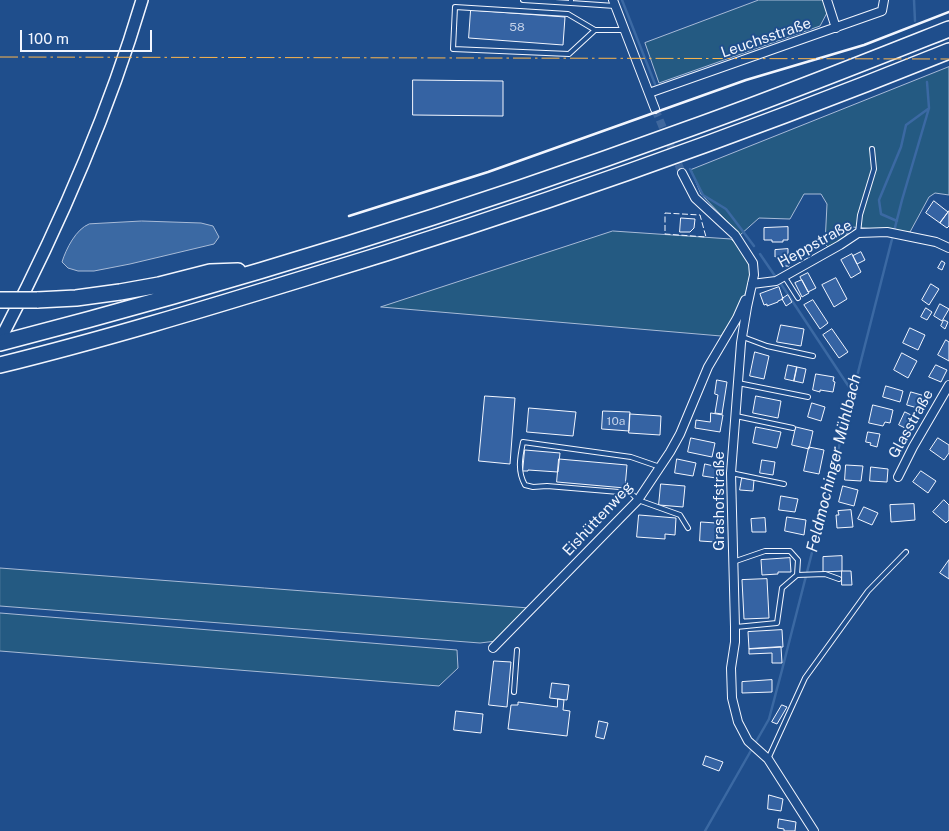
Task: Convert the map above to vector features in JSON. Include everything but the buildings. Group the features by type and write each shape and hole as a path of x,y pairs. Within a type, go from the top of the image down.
{"highway":[{"path":"0,342 260,270 499,195 680,132 949,29"},
{"path":"7,363 230,301 500,217 790,114 949,51"},
{"path":"0,300 76,298 159,285 210,272 260,270"}],"main road":[{"path":"0,342 43,258 78,177 134,28 142,0"}],"street":[{"path":"827,0 836,28"},
{"name":"Leuchsstraße","path":"649,94 882,11 884,0"},
{"path":"614,3 655,109"},
{"name":"Grashofstraße","path":"682,174 695,198 735,235 753,262 754,275 742,337 731,473 735,627 731,668 732,698 738,722 748,741 768,759 814,831"},
{"name":"Heppstraße","path":"752,284 776,281 858,233 887,232 936,242 949,248"},
{"name":"Eishüttenweg","path":"493,648 638,500 680,434 708,367 737,318 752,284"},
{"name":"Glasstraße","path":"898,477 949,385"}],"lane":[{"path":"523,0 614,3"},
{"path":"595,30 569,54 453,49 456,7 568,14 595,30 624,30"},
{"path":"858,233 860,216 874,169 872,149"},
{"path":"784,276 798,298"},
{"path":"742,337 776,348 813,356"},
{"path":"738,383 808,397"},
{"path":"735,416 792,428"},
{"path":"660,467 631,457 523,442 520,456 520,476 525,485 631,493 638,500 680,515 688,528"},
{"path":"731,473 784,484"},
{"path":"733,562 765,551 790,551 798,560 797,575"},
{"path":"768,759 805,678 868,591 906,552"},
{"path":"735,627 777,623 782,588 797,575 825,574 839,579"},
{"path":"514,692 518,650"}],"shaded area":[{"path":"759,0 824,0 828,11 820,26 659,83 645,43"},
{"path":"949,67 949,195 935,193 929,197 910,232 852,227 842,240 828,247 825,244 827,204 821,194 804,194 790,219 759,218 740,235 701,194 691,170"},
{"path":"142,221 201,223 213,226 219,237 214,244 94,271 78,271 68,268 62,262 66,251 76,235 89,224"},
{"path":"613,231 731,239 743,251 748,260 749,280 747,290 737,310 721,336 381,307"},
{"path":"0,568 529,608 496,641 480,643 0,606"},
{"path":"0,613 457,650 458,668 439,686 0,651"}],"waterway":[{"path":"622,0 655,84"},
{"name":"Feldmochinger Mühlbach","path":"914,0 915,21"},
{"name":"Feldmochinger Mühlbach","path":"705,831 769,719 902,200 929,108 927,82"},
{"path":"897,221 881,214 879,200 901,147 906,125 928,109"},
{"path":"690,169 703,195 726,209 754,246"},
{"path":"760,254 775,276"},
{"path":"781,284 853,393"}],"tunnel":[{"path":"655,109 682,173"}],"fence":[{"path":"665,213 700,215 706,237 665,234 665,213"}],"wall":[{"path":"349,216 488,172 746,80 864,45 949,12"}],"power":[{"path":"0,57 949,59"}]}
